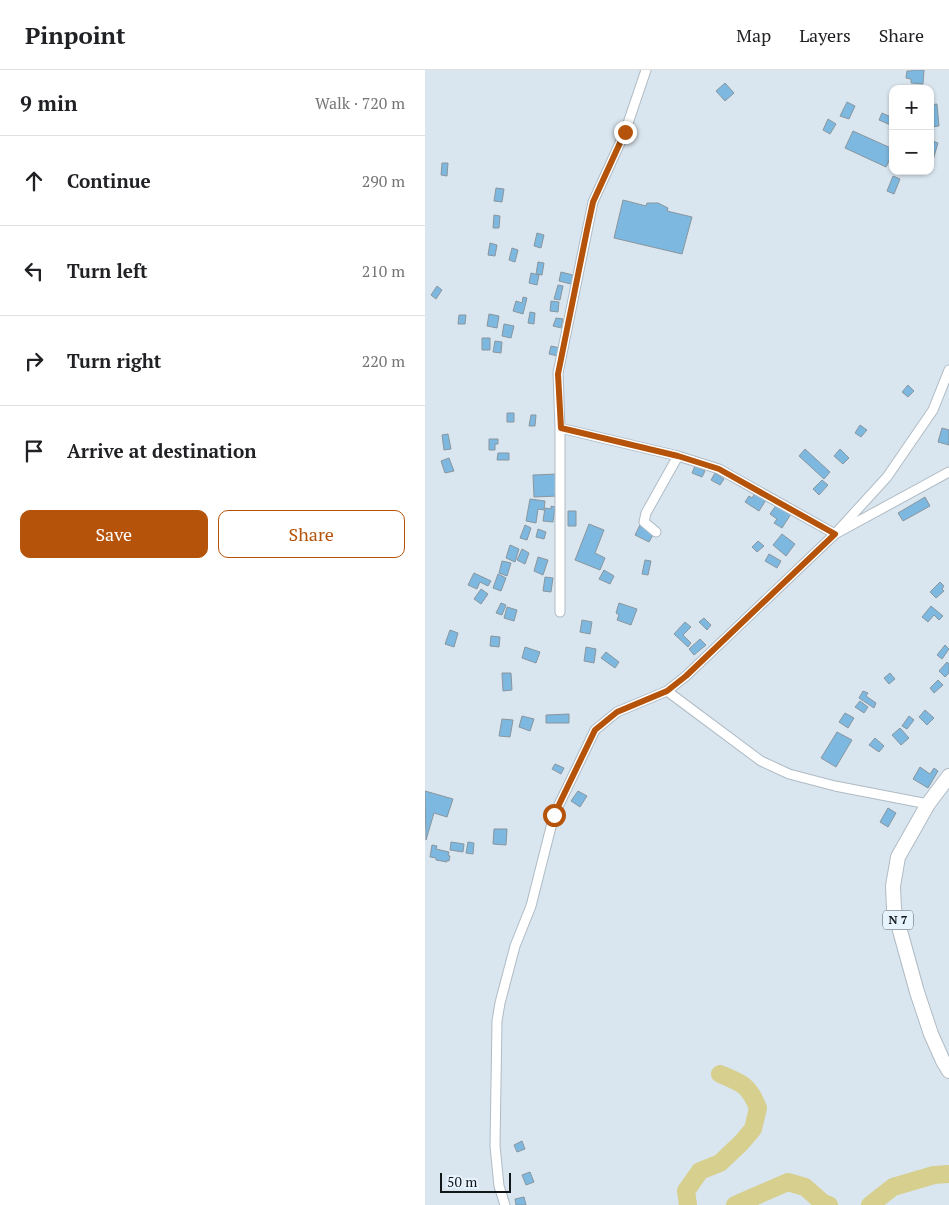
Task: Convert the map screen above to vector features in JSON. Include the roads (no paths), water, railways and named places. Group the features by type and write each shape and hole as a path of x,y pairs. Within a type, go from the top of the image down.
{"main road":[{"name":"N 7","path":"949,776 928,804 898,857 893,886 893,909 931,1034 949,1071"}],"street":[{"path":"559,612 561,428 558,374 593,202 625,132 646,70"},
{"path":"505,1205 499,1186 495,1146 497,1021 500,1003 515,946 531,906 554,815 595,730 617,712 667,691 686,676 835,534 887,477 933,410 949,370"},
{"path":"561,428 678,456 719,469 835,534"},
{"path":"656,532 644,522 646,513 678,456"},
{"path":"835,534 949,472"},
{"path":"667,691 761,761 789,774 835,786 928,804"}],"waterway":[{"path":"688,1205 686,1191 700,1171 720,1163 753,1129 758,1108 751,1094 744,1086 720,1074"},
{"path":"870,1205 893,1187 934,1175 949,1174"},
{"path":"735,1205 788,1182 805,1187 823,1203 829,1205"}]}
